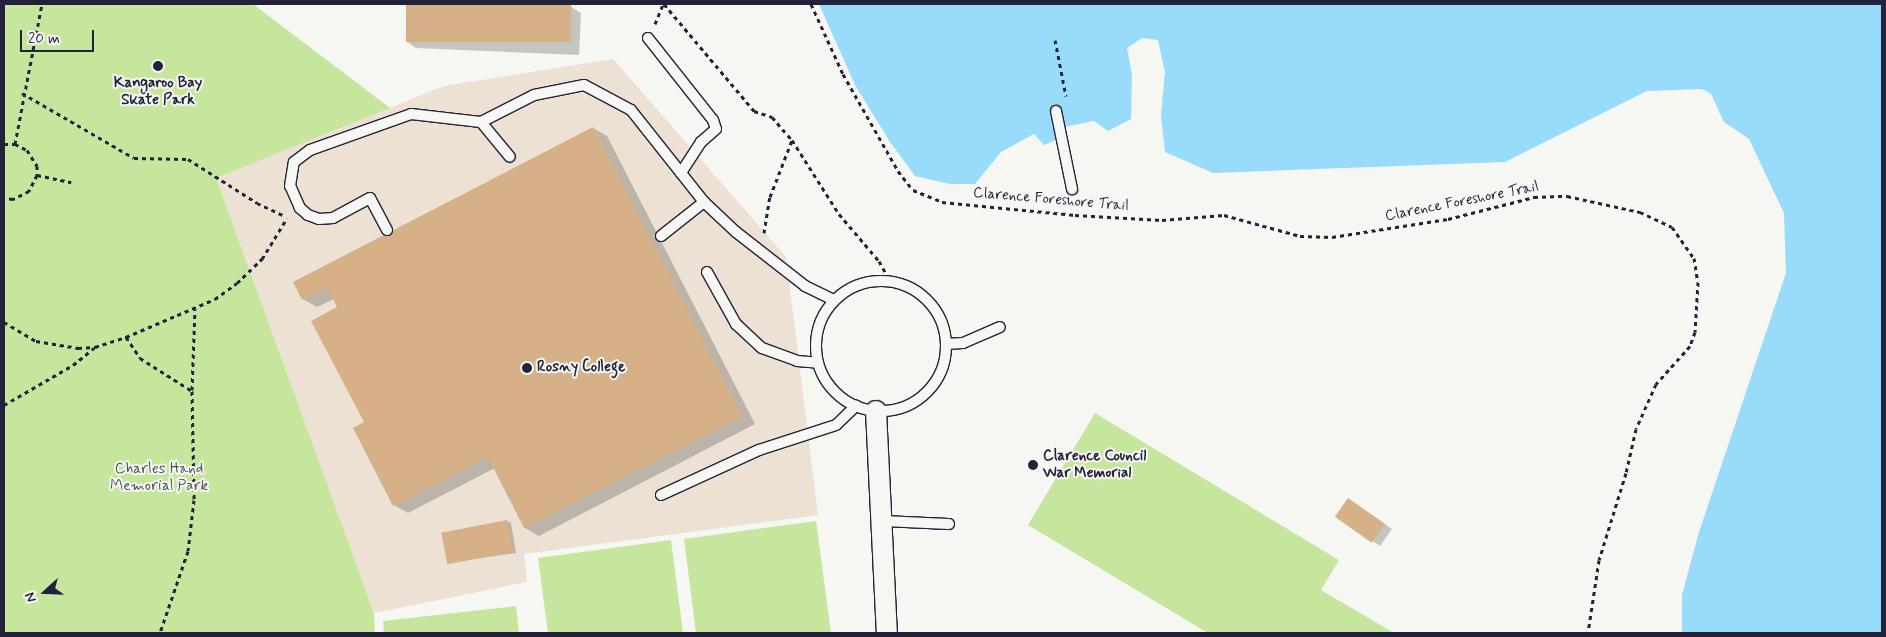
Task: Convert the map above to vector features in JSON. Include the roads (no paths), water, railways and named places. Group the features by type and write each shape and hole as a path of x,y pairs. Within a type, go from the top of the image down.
{"street":[{"path":"876,411 883,521 887,633"}],"lane":[{"path":"648,38 713,120 716,129 701,142 681,173"},
{"path":"387,230 370,198 333,218 319,219 300,208 292,191 291,174 294,162 310,150 411,114 481,122 534,94 584,85 631,110 704,202 762,254 805,286 834,300"},
{"path":"1056,111 1072,189"},
{"path":"481,122 510,158"},
{"path":"661,236 704,202"},
{"path":"707,272 736,324 762,348 797,361 818,363"},
{"path":"890,281 909,286 933,306 942,324 946,344 940,374 929,391 903,408 876,411 856,406 832,389 818,363 817,333 834,300 858,285 890,281"},
{"path":"946,344 963,343 1000,327"},
{"path":"661,495 759,450 836,425 856,406"},
{"path":"883,521 949,524"}],"water":[{"path":"819,4 1882,4 1882,633 1682,633 1682,595 1699,532 1786,273 1784,213 1749,139 1724,122 1711,94 1702,89 1647,91 1505,162 1213,173 1165,152 1161,115 1165,72 1158,40 1142,38 1127,48 1132,75 1131,119 1108,131 1094,121 1054,129 1056,140 1044,145 1034,134 1001,152 975,184 950,184 915,176 890,142 855,85"}],"place":[{"name":"Kangaroo Bay Skate Park","path":"158,66"},
{"name":"Rosny College","path":"527,368"},
{"name":"Clarence Council War Memorial","path":"1033,465"}],"park label":[{"name":"Charles Hand Memorial Park","path":"159,478"}]}
